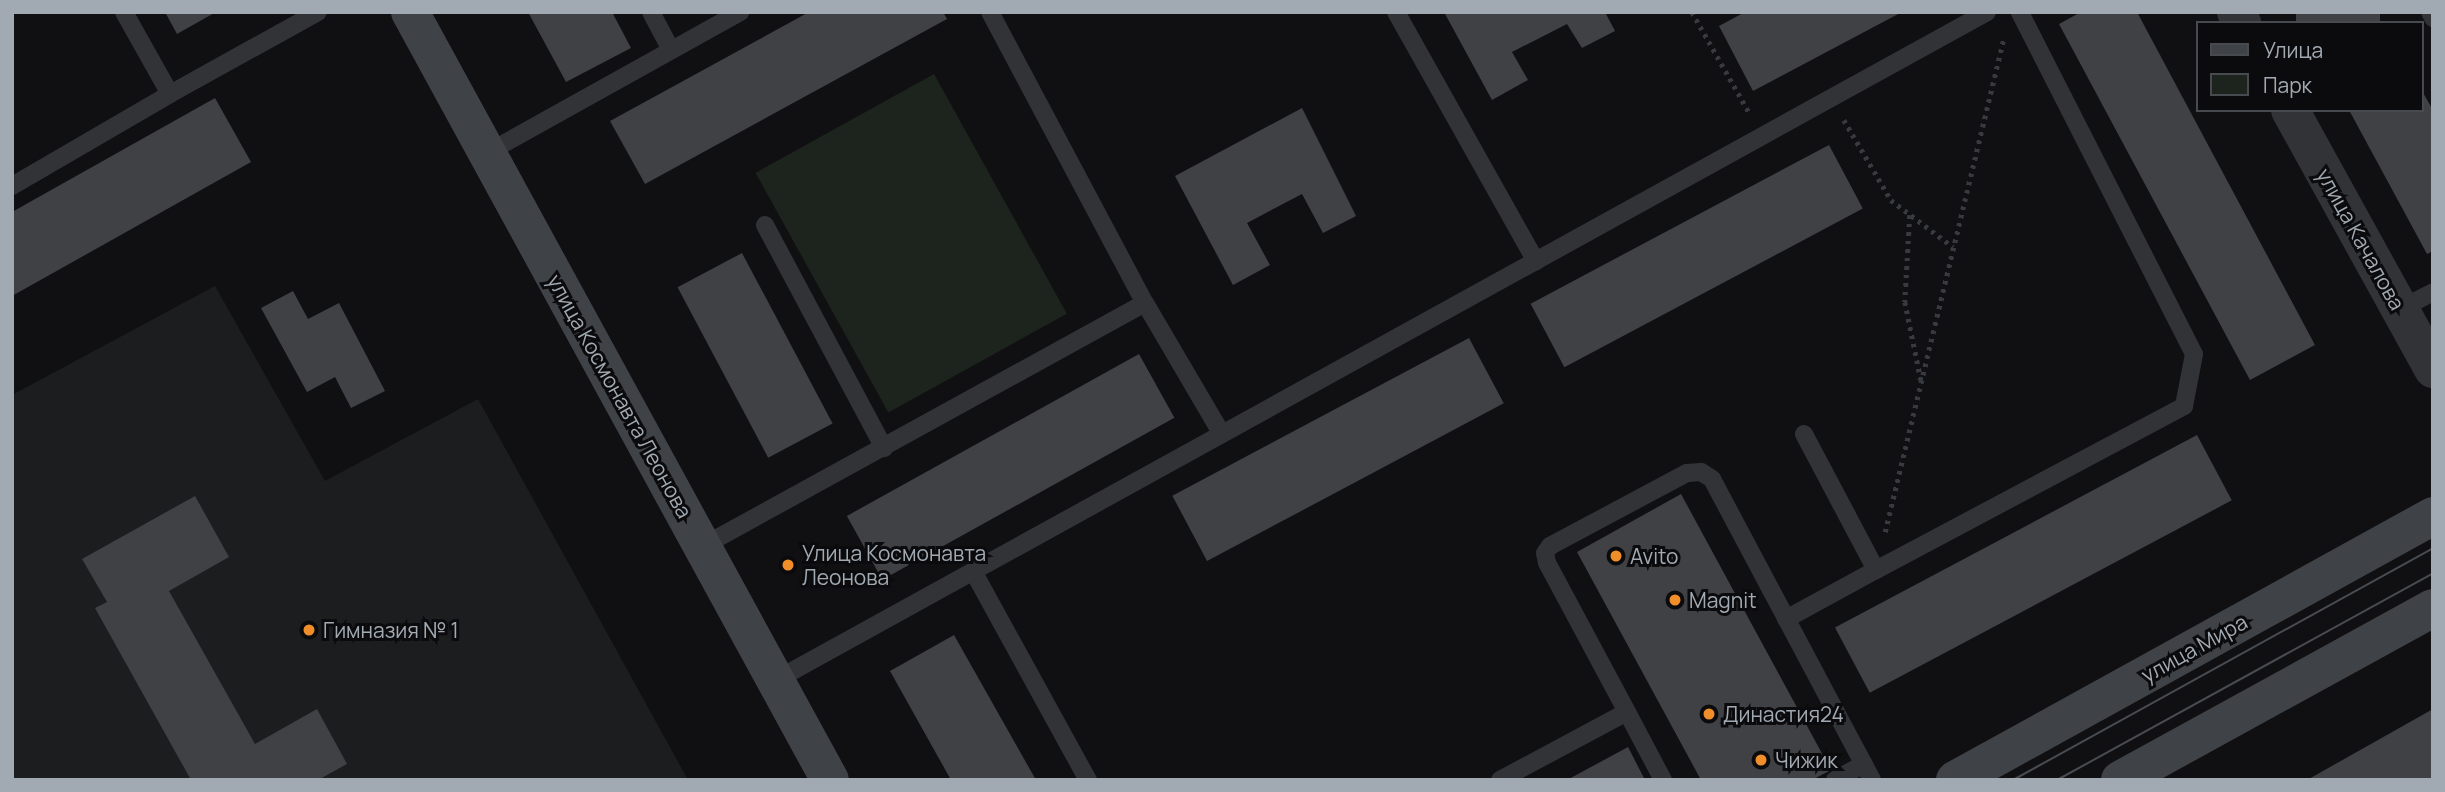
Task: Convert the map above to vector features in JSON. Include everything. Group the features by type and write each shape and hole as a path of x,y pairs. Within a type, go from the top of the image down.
{"main road":[{"name":"улица Космонавта Леонова","path":"410,12 831,780"},
{"name":"улица Мира","path":"1955,780 2433,516"},
{"path":"2120,780 2433,608"}],"street":[{"name":"улица Качалова","path":"2291,112 2416,300 2433,369"}],"lane":[{"path":"124,12 170,94"},
{"path":"12,186 318,12"},
{"path":"650,12 671,50"},
{"path":"487,153 740,12"},
{"path":"990,12 1145,303 1222,434"},
{"path":"1396,12 1536,261"},
{"path":"776,680 1987,12"},
{"path":"1786,619 2184,406 2194,354 2020,12"},
{"path":"2430,12 2433,18"},
{"path":"765,225 884,448"},
{"path":"704,546 1145,303"},
{"path":"1804,434 1876,570"},
{"path":"1663,780 1547,563 1545,553 1549,546 1687,473 1701,472 1712,479 1872,780"},
{"path":"973,571 1088,780"},
{"path":"1500,780 1627,712"},
{"path":"1835,780 1864,764"}],"path":[{"path":"1692,12 1763,136"},
{"path":"1876,570 2006,25"},
{"path":"1832,98 1891,200 1953,247"},
{"path":"1910,215 1905,302 1921,382"}],"shaded area":[{"name":"Гимназия № 1","path":"215,286 325,481 478,399 688,780 12,780 12,395"}],"green space":[{"path":"934,74 1067,314 888,413 756,173"}],"building":[{"path":"165,12 216,12 177,34"},
{"path":"528,12 612,12 631,48 566,82"},
{"path":"809,12 943,12 947,19 645,184 610,121"},
{"path":"1444,12 1605,12 1615,31 1582,48 1567,24 1512,52 1528,80 1492,100"},
{"path":"1745,12 1902,12 1753,91 1719,26"},
{"path":"2081,12 2137,12 2315,345 2250,380 2059,24"},
{"path":"2296,12 2380,12 2380,21 2296,21"},
{"path":"2424,94 2433,110 2433,251 2427,254 2350,112 2424,112"},
{"path":"215,98 251,162 12,296 12,212"},
{"path":"1302,108 1356,216 1323,233 1302,194 1247,223 1270,265 1233,285 1175,176"},
{"path":"1829,145 1863,209 1564,367 1531,304"},
{"path":"742,253 833,423 768,458 678,287"},
{"path":"293,291 308,319 339,303 385,391 351,408 335,377 307,392 261,308"},
{"path":"1469,338 1504,403 1207,561 1172,496"},
{"path":"1139,354 1174,418 882,580 847,516"},
{"path":"2197,435 2232,500 1870,693 1835,627"},
{"path":"1681,494 1831,770 1812,780 1701,780 1577,552"},
{"path":"195,496 229,557 169,591 255,744 317,709 347,764 318,780 191,780 95,608 107,602 82,559"},
{"path":"954,635 1036,780 951,780 890,671"},
{"path":"2433,709 2433,780 2307,780"},
{"path":"1628,747 1645,780 1567,780"}],"tram line":[{"path":"2013,780 2433,548"},
{"path":"2057,780 2433,573"}],"place":[{"name":"Avito","path":"1616,556"},
{"name":"Улица Космонавта Леонова","path":"788,565"},
{"name":"Magnit","path":"1675,600"},
{"name":"Гимназия № 1","path":"309,630"},
{"name":"Династия24","path":"1709,714"},
{"name":"Чижик","path":"1761,760"}]}
